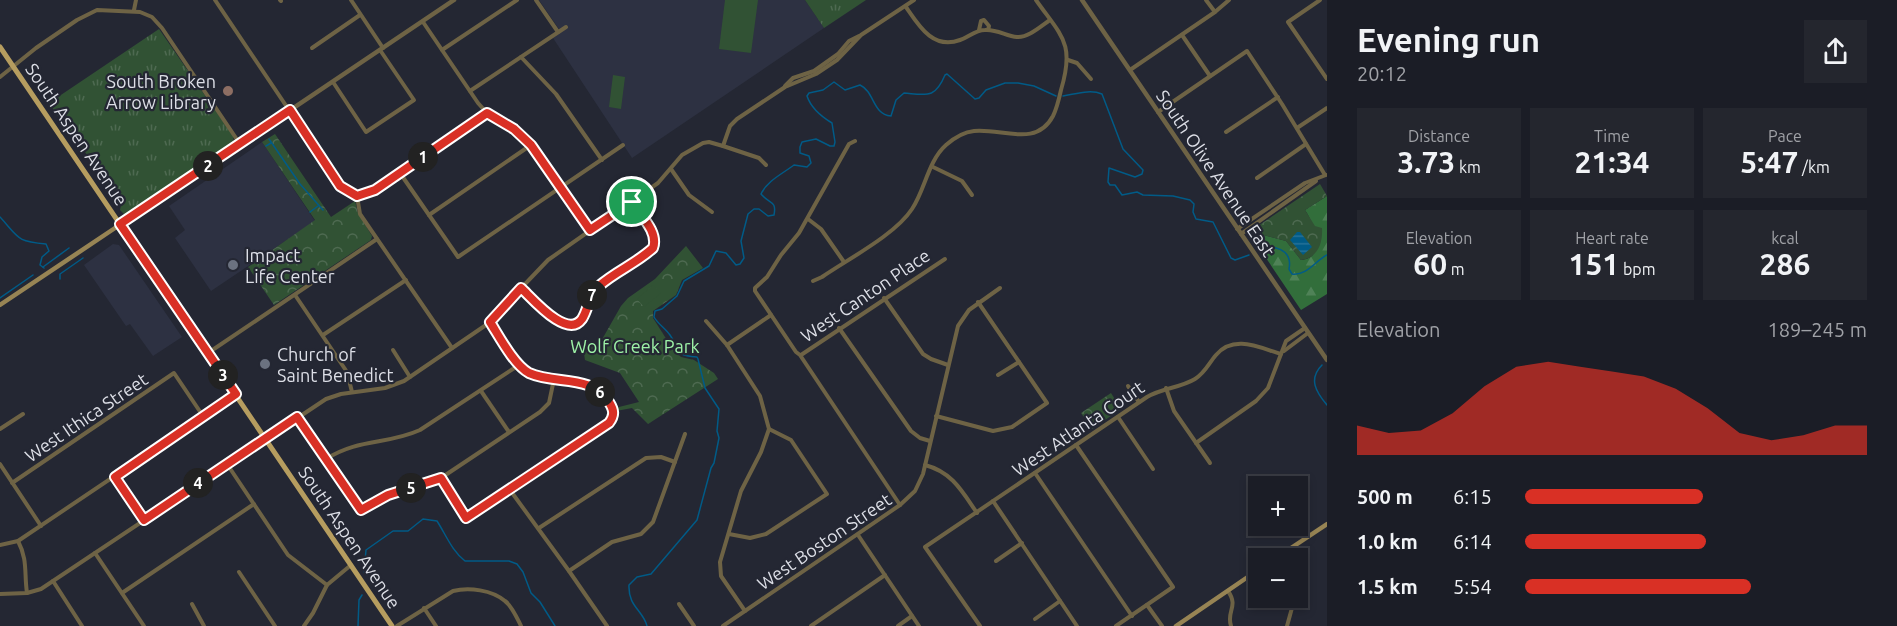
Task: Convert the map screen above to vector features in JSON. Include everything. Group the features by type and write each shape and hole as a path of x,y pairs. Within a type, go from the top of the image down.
{"main road":[{"name":"South Aspen Avenue","path":"0,47 392,626"},
{"path":"0,305 120,224"},
{"path":"1292,548 1327,524"},
{"path":"1176,626 1248,577"}],"street":[{"path":"134,10 136,0"},
{"path":"215,0 340,186 357,196 369,193 487,113"},
{"path":"333,82 366,132 414,100 351,0"},
{"path":"120,224 454,0"},
{"path":"442,50 517,0"},
{"path":"536,0 558,32"},
{"path":"723,146 733,123 785,87 793,78 814,71 838,54 849,41 914,0"},
{"path":"813,281 889,232 908,215 944,147 967,132 1023,135 1042,129 1055,111 1068,60 1066,45 1036,0"},
{"name":"South Olive Avenue East","path":"1082,0 1327,360"},
{"path":"1206,0 1215,12"},
{"path":"1130,70 1229,0"},
{"path":"1320,0 1288,22 1327,79"},
{"path":"906,7 922,31 941,42 961,40 984,30 1018,37 1026,35 1050,20"},
{"path":"0,77 77,20 97,10 134,10 152,17 162,28 240,144"},
{"path":"312,48 360,15"},
{"path":"423,22 470,92 487,113 514,129 531,145 590,230"},
{"path":"470,92 566,27"},
{"path":"1182,35 1210,76"},
{"path":"1158,112 1247,51 1326,175 1305,183 1239,231"},
{"path":"521,57 556,94 602,160"},
{"path":"1068,60 1077,63 1091,79"},
{"path":"1226,132 1278,97"},
{"path":"1297,128 1327,108"},
{"path":"855,141 849,144 795,240 781,255 767,277 755,288 900,505"},
{"path":"0,594 27,593 41,589 326,399 385,388 410,377 490,322 554,255 662,180 682,155 698,145 709,142 723,146 759,158 766,165"},
{"path":"1257,178 1306,144"},
{"path":"429,215 531,145"},
{"path":"400,173 458,258 623,146"},
{"path":"933,167 962,181 972,195"},
{"path":"671,169 689,195 694,200 705,204 712,212"},
{"path":"357,196 360,214 452,348"},
{"path":"521,288 560,323 570,325 577,323 582,319 588,301 602,284 651,251 655,244 653,234 632,202"},
{"path":"808,219 821,229 844,262"},
{"path":"208,353 377,238"},
{"name":"West Canton Place","path":"800,355 945,259"},
{"path":"323,335 406,280"},
{"name":"West Boston Street","path":"723,626 858,535 900,505 915,490 925,465 958,326 964,315 978,302 999,288"},
{"path":"295,295 347,372 352,393"},
{"path":"884,298 923,354 948,364"},
{"path":"936,416 993,430 1012,428 1047,403 978,302"},
{"path":"727,345 771,315"},
{"path":"706,321 727,345 760,396 769,429 761,452 741,491 720,562 721,576 745,611"},
{"path":"441,478 466,518 609,423 612,418 613,410 604,395 596,388 529,372 519,365 490,322"},
{"path":"839,328 911,431 920,438 930,441"},
{"path":"1196,442 1256,401 1268,388 1281,354 1306,330"},
{"name":"West Atlanta Court","path":"980,626 925,547 1155,392 1198,378 1218,353 1231,344 1245,343 1281,354"},
{"path":"393,350 410,377"},
{"path":"998,375 1019,362"},
{"path":"326,459 341,449 405,437 420,430 519,365"},
{"name":"West Ithica Street","path":"12,483 174,374 203,417"},
{"path":"297,417 361,510 388,495 441,478 540,412 549,403 554,379"},
{"path":"1128,386 1139,402"},
{"path":"1166,388 1174,411 1210,462"},
{"path":"481,391 509,432"},
{"path":"0,545 18,541 236,394"},
{"path":"0,429 23,414"},
{"path":"1118,417 1153,469"},
{"path":"729,534 750,538 766,534 827,494 791,440 769,429"},
{"path":"569,571 612,542 641,534 653,522 685,434"},
{"path":"1076,445 1173,587 1116,626"},
{"path":"539,528 646,458 661,457 675,462"},
{"path":"0,464 41,526"},
{"path":"227,464 288,555 327,585"},
{"path":"925,465 950,476 977,513"},
{"path":"1035,473 1132,616"},
{"path":"115,477 144,520"},
{"path":"510,490 607,626"},
{"path":"993,501 1077,626"},
{"path":"122,593 254,504"},
{"path":"858,535 919,626"},
{"path":"18,541 25,555 27,593"},
{"path":"996,561 1022,543"},
{"path":"95,553 144,626"},
{"path":"303,626 313,613 327,585 351,565"},
{"path":"239,572 275,626"},
{"path":"811,626 885,575"},
{"path":"53,581 82,626"},
{"path":"397,626 453,591 463,588 490,593 506,602 518,625"},
{"path":"1228,591 1234,602 1230,614 1231,626"},
{"path":"1035,619 1060,601"},
{"path":"192,604 204,626"},
{"path":"679,604 694,626"},
{"path":"1148,605 1162,626"},
{"path":"424,608 436,626"},
{"path":"1287,626 1292,608"},
{"path":"898,626 912,616"}],"shaded area":[{"path":"539,0 805,0 824,28 632,158 553,38 561,32"},
{"path":"262,142 315,221 211,291 175,238 185,230 169,206"},
{"path":"113,244 119,245 182,337 153,356 130,324 126,326 84,265"}],"green space":[{"path":"725,0 758,0 751,53 719,49"},
{"path":"805,0 866,0 824,28"},
{"path":"159,29 233,136 234,143 126,216 120,210 121,205 83,149 78,146 49,103"},
{"path":"613,75 625,77 621,109 609,107"},
{"path":"275,134 331,217 355,201 358,213 372,236 371,240 274,305 248,267 315,220 262,142"},
{"path":"1320,184 1327,196 1305,210 1315,226 1322,228 1322,239 1312,256 1301,260 1286,241 1259,234 1255,228"},
{"path":"1327,196 1327,294 1301,310 1262,252 1259,234 1286,241 1301,260 1309,258 1314,253 1316,240 1315,232 1305,210"},
{"name":"Wolf Creek Park","path":"686,246 703,268 682,280 676,295 653,311 653,318 672,348 681,357 694,360 714,373 718,379 648,424 632,408 616,411 615,408 639,402 620,373 585,360 583,347 600,343 628,298 655,279"},
{"path":"653,285 661,293 644,307 637,299"},
{"path":"1111,393 1121,409 1092,429 1081,413"}],"water":[{"path":"1297,232 1300,232 1312,247 1303,255 1290,240"}],"waterway":[{"path":"647,626 633,603 629,585 637,577 651,574 697,520 719,438 717,431 719,409 705,388 697,357 684,355 678,351 670,335 654,317 655,311 662,309 677,296 684,281 709,266 716,251 726,253 736,265 740,264 744,258 741,241 748,214 754,209 759,209 768,216 774,215 773,204 761,194 764,189 794,165 807,167 811,163 809,156 800,153 802,142 816,139 834,146 832,123 814,108 807,96 809,93 823,90 834,82 845,90 860,85 865,88 880,111 891,116 896,100 904,93 924,95 934,92 947,74 975,99 986,90 1005,83 1034,86 1056,96"},
{"path":"1063,96 1088,92 1102,94 1123,149 1143,170 1142,174 1135,177 1109,168 1108,182 1110,185 1115,185 1122,195 1137,192 1143,195 1173,196 1190,200 1194,204 1193,212 1196,219 1213,222 1231,258 1235,260 1249,255"},
{"path":"269,139 300,184 323,210"},
{"path":"266,146 271,143"},
{"path":"310,212 318,206"},
{"path":"0,217 19,238 46,244 49,251 42,257 40,265 44,268"},
{"path":"1258,249 1270,247 1281,250 1288,257 1292,274 1302,273 1327,255"},
{"path":"43,267 69,248"},
{"path":"60,279 60,274 83,258"},
{"path":"0,298 33,275"},
{"path":"1322,365 1315,375 1315,385 1327,405"},
{"path":"364,572 366,550 393,531 408,531 423,519 437,521 453,548 465,561 509,561 517,564 523,572 531,593 540,602 555,626"},
{"path":"358,626 359,600 362,595"}],"place":[{"name":"South Broken Arrow Library","path":"228,91"},
{"name":"Impact Life Center","path":"233,265"},
{"name":"Church of Saint Benedict","path":"265,364"}],"route":[{"path":"290,110 340,186 357,196 375,190 487,113 523,135 590,230 632,202 653,234 655,244 651,251 595,290 588,301 582,319 570,325 560,323 521,288 490,322 519,365 529,372 596,388 611,406 612,418 609,423 466,518 441,478 388,495 361,510 297,417 144,520 115,477 236,394 120,224 290,110"}]}
